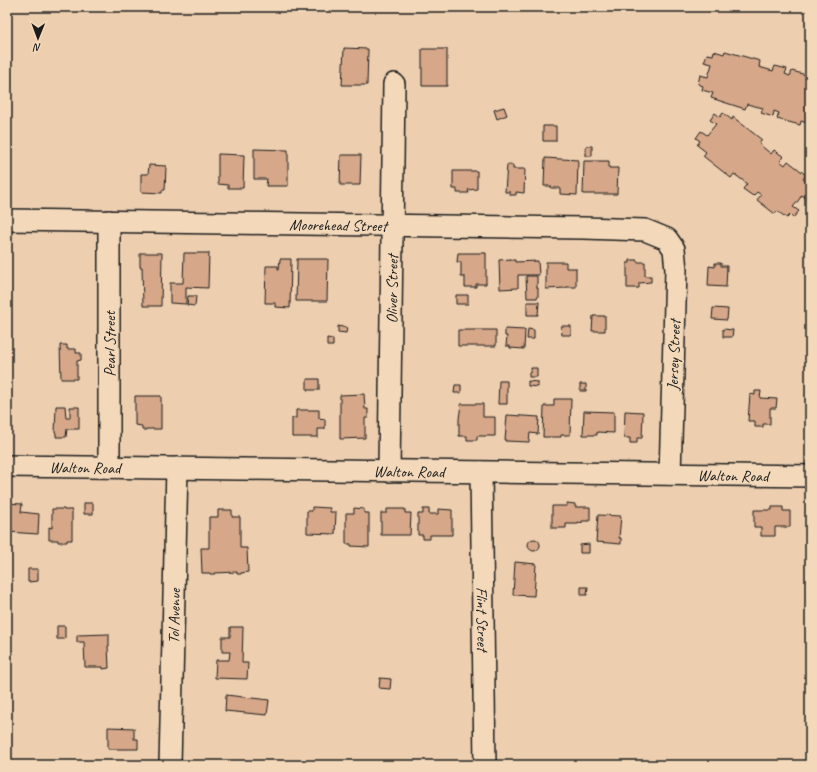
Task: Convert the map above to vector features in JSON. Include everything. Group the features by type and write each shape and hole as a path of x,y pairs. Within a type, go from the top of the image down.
{"street":[{"name":"Oliver Street","path":"389,471 394,84"},
{"name":"Moorehead Street","path":"7,220 584,228 645,230 667,239"},
{"name":"Pearl Street","path":"108,221 109,467"},
{"name":"Jersey Street","path":"667,239 674,249 676,270 670,474"},
{"name":"Walton Road","path":"7,466 810,476"},
{"name":"Tol Avenue","path":"170,765 177,468"},
{"name":"Flint Street","path":"481,472 485,765"}],"building":[{"path":"344,48 368,49 367,85 342,85"},
{"path":"422,49 447,49 447,86 422,86"},
{"path":"714,51 724,54 725,51 760,61 759,67 773,71 775,66 787,69 785,74 790,76 792,71 810,76 810,124 801,121 800,125 777,119 779,113 774,111 773,117 761,113 763,108 747,104 745,109 711,98 713,93 702,90 703,86 698,84 700,75 708,77 712,64 704,62 707,54 713,55"},
{"path":"504,107 507,115 497,119 494,110"},
{"path":"715,113 720,117 723,113 732,120 733,117 762,140 759,144 771,154 774,150 784,157 780,161 785,165 788,161 806,175 803,179 810,185 808,189 810,191 810,195 807,199 802,195 793,207 799,211 793,218 790,215 787,218 777,211 775,214 757,200 761,195 757,192 753,196 743,189 747,184 741,179 734,174 731,178 703,156 706,152 697,145 700,141 696,138 701,131 707,135 716,124 710,120"},
{"path":"543,126 556,126 556,141 543,141"},
{"path":"586,146 592,146 592,156 586,156"},
{"path":"254,149 288,150 288,186 266,186 267,179 254,179"},
{"path":"218,154 244,155 243,188 228,188 228,185 218,184"},
{"path":"341,155 361,155 360,185 340,185"},
{"path":"545,158 578,160 577,195 560,194 560,188 544,186"},
{"path":"584,161 609,161 609,168 618,168 617,194 583,194"},
{"path":"149,165 166,166 165,190 162,190 162,193 141,192 141,174 148,174"},
{"path":"507,165 513,165 513,169 525,169 524,193 516,192 516,195 510,195 510,192 505,192"},
{"path":"453,171 477,171 477,189 468,190 469,193 457,193 457,189 453,189"},
{"path":"140,253 162,253 161,306 143,306 142,267 140,267"},
{"path":"184,253 209,253 208,288 186,287 186,304 170,303 170,283 183,283"},
{"path":"458,253 486,253 486,284 476,284 476,287 465,287 465,277 461,277 461,262 457,262"},
{"path":"280,259 291,259 290,308 275,307 275,303 265,303 266,266 278,266 279,269"},
{"path":"297,259 328,259 327,301 296,301"},
{"path":"499,260 515,260 515,262 538,261 539,275 518,275 518,288 500,289"},
{"path":"630,260 645,262 645,276 651,276 651,282 639,283 639,288 627,288 627,263 630,263"},
{"path":"546,262 566,262 566,268 576,268 576,287 546,289"},
{"path":"715,263 721,263 721,266 727,266 726,287 708,286 709,266 715,267"},
{"path":"526,276 537,276 537,298 527,298"},
{"path":"456,295 468,295 468,304 456,304"},
{"path":"188,296 196,296 195,306 187,305"},
{"path":"527,302 539,302 538,315 527,315"},
{"path":"713,308 728,309 727,320 712,319"},
{"path":"593,316 605,316 605,331 592,331"},
{"path":"338,326 347,328 346,333 338,332"},
{"path":"561,326 571,326 571,335 562,335"},
{"path":"505,329 525,330 524,349 510,348 510,346 506,346 507,336 505,336"},
{"path":"528,329 534,330 534,339 527,339"},
{"path":"723,329 733,330 732,337 723,337"},
{"path":"458,330 496,330 496,346 458,346"},
{"path":"327,338 333,339 333,346 327,346"},
{"path":"60,345 67,345 67,349 76,349 76,353 81,353 81,360 77,361 77,379 61,379"},
{"path":"531,368 537,368 537,377 529,377"},
{"path":"307,379 319,379 319,390 307,390"},
{"path":"499,381 507,381 507,404 498,404"},
{"path":"528,381 538,382 538,387 528,386"},
{"path":"580,384 586,384 586,391 580,391"},
{"path":"455,385 461,385 461,393 454,393"},
{"path":"755,391 761,391 760,398 777,399 776,408 770,408 770,424 763,424 763,427 755,427 755,421 748,421 750,394 755,395"},
{"path":"364,394 365,409 368,409 368,418 365,418 365,438 340,439 340,395"},
{"path":"135,396 161,396 161,429 142,430 142,426 135,425"},
{"path":"554,399 571,399 570,435 561,435 561,437 543,437 544,406 554,406"},
{"path":"461,404 483,404 483,417 495,417 495,436 477,436 477,440 467,440 467,436 459,436"},
{"path":"56,406 65,406 66,418 70,418 70,407 79,407 79,429 67,429 66,437 56,437"},
{"path":"296,410 319,410 319,418 325,419 325,429 318,429 318,437 292,437 292,418 296,418"},
{"path":"584,411 614,412 614,433 597,432 597,435 583,435"},
{"path":"625,411 643,412 642,438 637,438 637,443 630,443 630,438 624,438"},
{"path":"507,415 539,417 538,434 530,433 529,442 505,441"},
{"path":"7,503 22,504 21,512 39,514 38,534 7,532"},
{"path":"84,503 93,503 93,514 84,514"},
{"path":"567,503 575,504 575,507 590,507 590,521 582,521 582,523 578,522 578,524 566,524 566,528 552,528 552,506 567,506"},
{"path":"312,507 330,508 330,512 336,512 335,534 307,533 307,511 312,511"},
{"path":"772,507 783,507 783,511 790,511 790,527 775,527 775,536 761,536 761,527 754,527 754,510 772,510"},
{"path":"354,508 364,509 364,513 369,513 369,547 351,546 351,544 346,544 346,513 354,513"},
{"path":"52,509 72,510 72,540 67,540 67,542 58,542 58,540 49,540 49,527 52,528"},
{"path":"387,509 405,509 405,513 411,513 410,535 381,535 381,513 387,513"},
{"path":"423,509 429,509 429,514 438,514 438,509 452,510 452,535 430,535 430,539 423,539 423,535 418,535 418,514 423,514"},
{"path":"218,510 232,510 232,517 240,517 240,548 247,548 248,572 241,574 237,574 237,572 215,574 202,573 201,548 209,548 209,517 218,517"},
{"path":"598,515 621,516 619,538 621,538 621,544 596,542"},
{"path":"532,539 536,539 540,545 536,551 532,551 528,547 528,543"},
{"path":"589,544 589,553 580,553 580,545"},
{"path":"515,562 536,564 534,596 513,595"},
{"path":"28,569 38,569 38,581 28,582"},
{"path":"581,587 588,587 587,595 581,595"},
{"path":"57,626 65,626 65,639 57,639"},
{"path":"230,627 243,627 242,663 248,663 247,679 215,678 216,660 229,660 230,652 222,652 222,637 230,637"},
{"path":"109,634 109,668 103,669 103,667 85,667 84,642 77,642 77,635"},
{"path":"380,678 391,679 390,689 379,688"},
{"path":"226,695 269,700 267,715 225,711"},
{"path":"108,727 134,728 134,739 138,739 138,749 108,749"}]}
